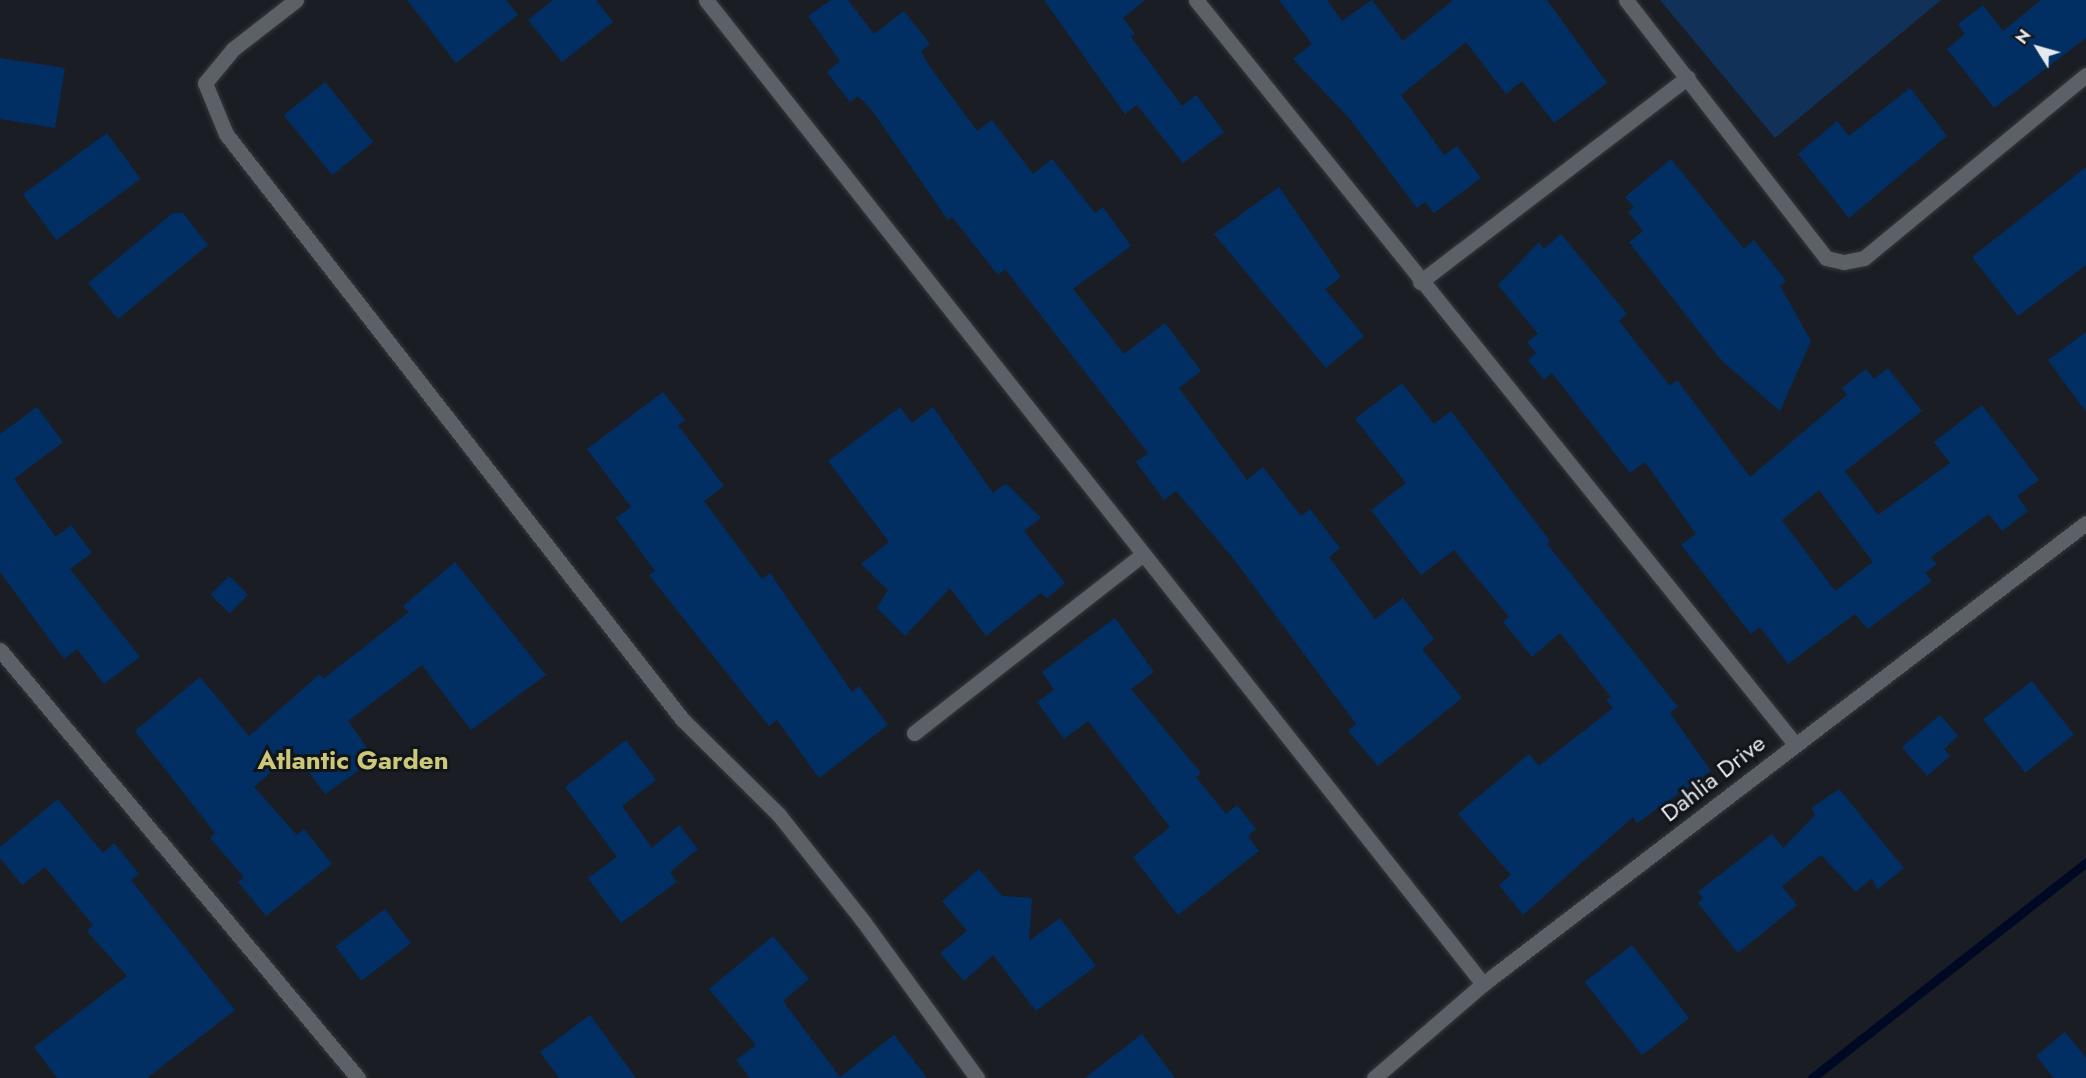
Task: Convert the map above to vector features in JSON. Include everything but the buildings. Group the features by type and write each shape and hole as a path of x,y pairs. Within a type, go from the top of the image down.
{"street":[{"path":"296,0 233,49 205,84 226,134 681,719 778,815 863,921 977,1078"},
{"path":"706,0 1483,984"},
{"path":"1196,0 1420,282 1795,744"},
{"path":"1626,0 1688,77 1826,258 1844,262 1864,258 2086,75"},
{"path":"1420,282 1688,77"},
{"name":"Dahlia Drive","path":"1374,1078 1483,984 2086,523"},
{"path":"914,733 1143,554"},
{"path":"0,650 358,1078"}],"shaded area":[{"path":"1660,0 1941,0 1775,138"}],"waterway":[{"path":"1812,1078 2086,862"}],"district":[{"name":"Atlantic Garden","path":"353,761"}]}
